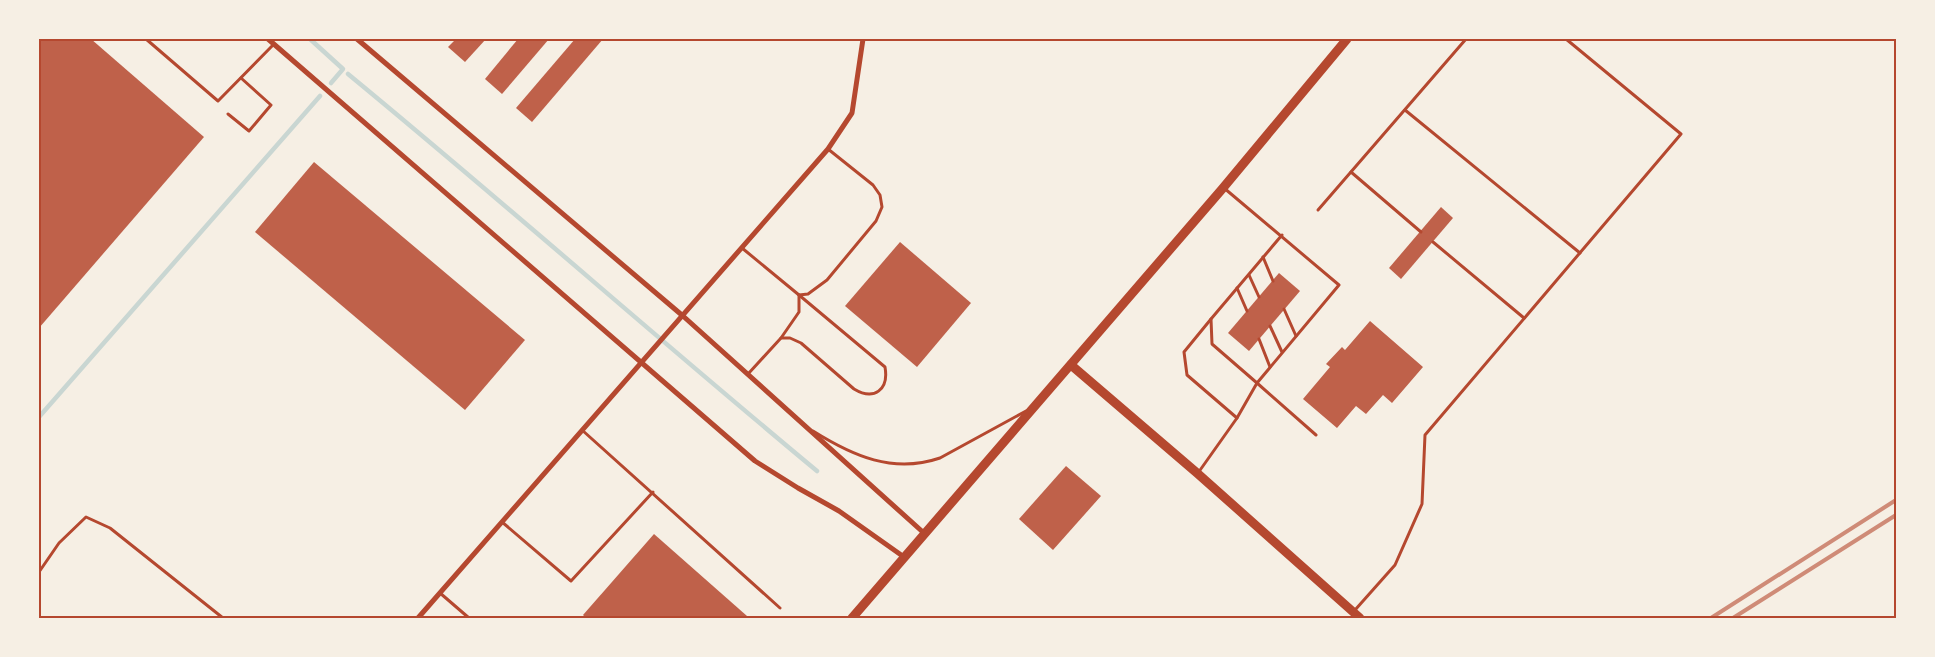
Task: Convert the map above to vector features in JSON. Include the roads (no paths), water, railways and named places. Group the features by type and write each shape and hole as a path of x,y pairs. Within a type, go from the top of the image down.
{"main road":[{"path":"852,618 1223,188 1347,39"},
{"path":"1071,365 1197,473 1356,616"}],"street":[{"path":"268,39 755,461 839,511 904,558"},
{"path":"357,39 683,316 925,534"},
{"path":"418,618 828,149 852,113 863,39"}],"lane":[{"path":"146,39 218,101 274,44"},
{"path":"1318,210 1466,39"},
{"path":"1356,616 1395,565 1422,504 1425,435 1681,134 1566,39"},
{"path":"228,114 249,131 271,105 241,78"},
{"path":"1405,110 1580,253"},
{"path":"798,295 808,294 827,280 876,222 882,207 880,196 872,185 828,149"},
{"path":"1351,172 1421,232"},
{"path":"1197,473 1237,418 1256,383 1340,285 1223,188"},
{"path":"1237,418 1187,375 1184,352 1282,235"},
{"path":"1433,242 1524,318"},
{"path":"742,248 885,367 887,378 882,388 874,394 864,395 854,389 801,343 790,338 782,338"},
{"path":"1263,257 1273,281"},
{"path":"1249,274 1259,297"},
{"path":"1237,288 1247,311"},
{"path":"748,374 782,338 798,312 798,295"},
{"path":"1284,309 1296,337"},
{"path":"1211,319 1212,344 1316,435"},
{"path":"1270,326 1282,352"},
{"path":"1259,339 1270,367"},
{"path":"801,423 839,448 888,465 903,465 927,462 948,454 1034,407"},
{"path":"582,430 780,608"},
{"path":"502,522 571,581 653,492"},
{"path":"39,572 59,543 86,517 110,528 223,618"},
{"path":"440,593 469,618"}],"waterway":[{"path":"310,39 343,69 331,83"},
{"path":"348,74 817,471"},
{"path":"39,417 320,96"}],"railway":[{"path":"1711,618 1896,500"},
{"path":"1733,618 1896,515"}]}
